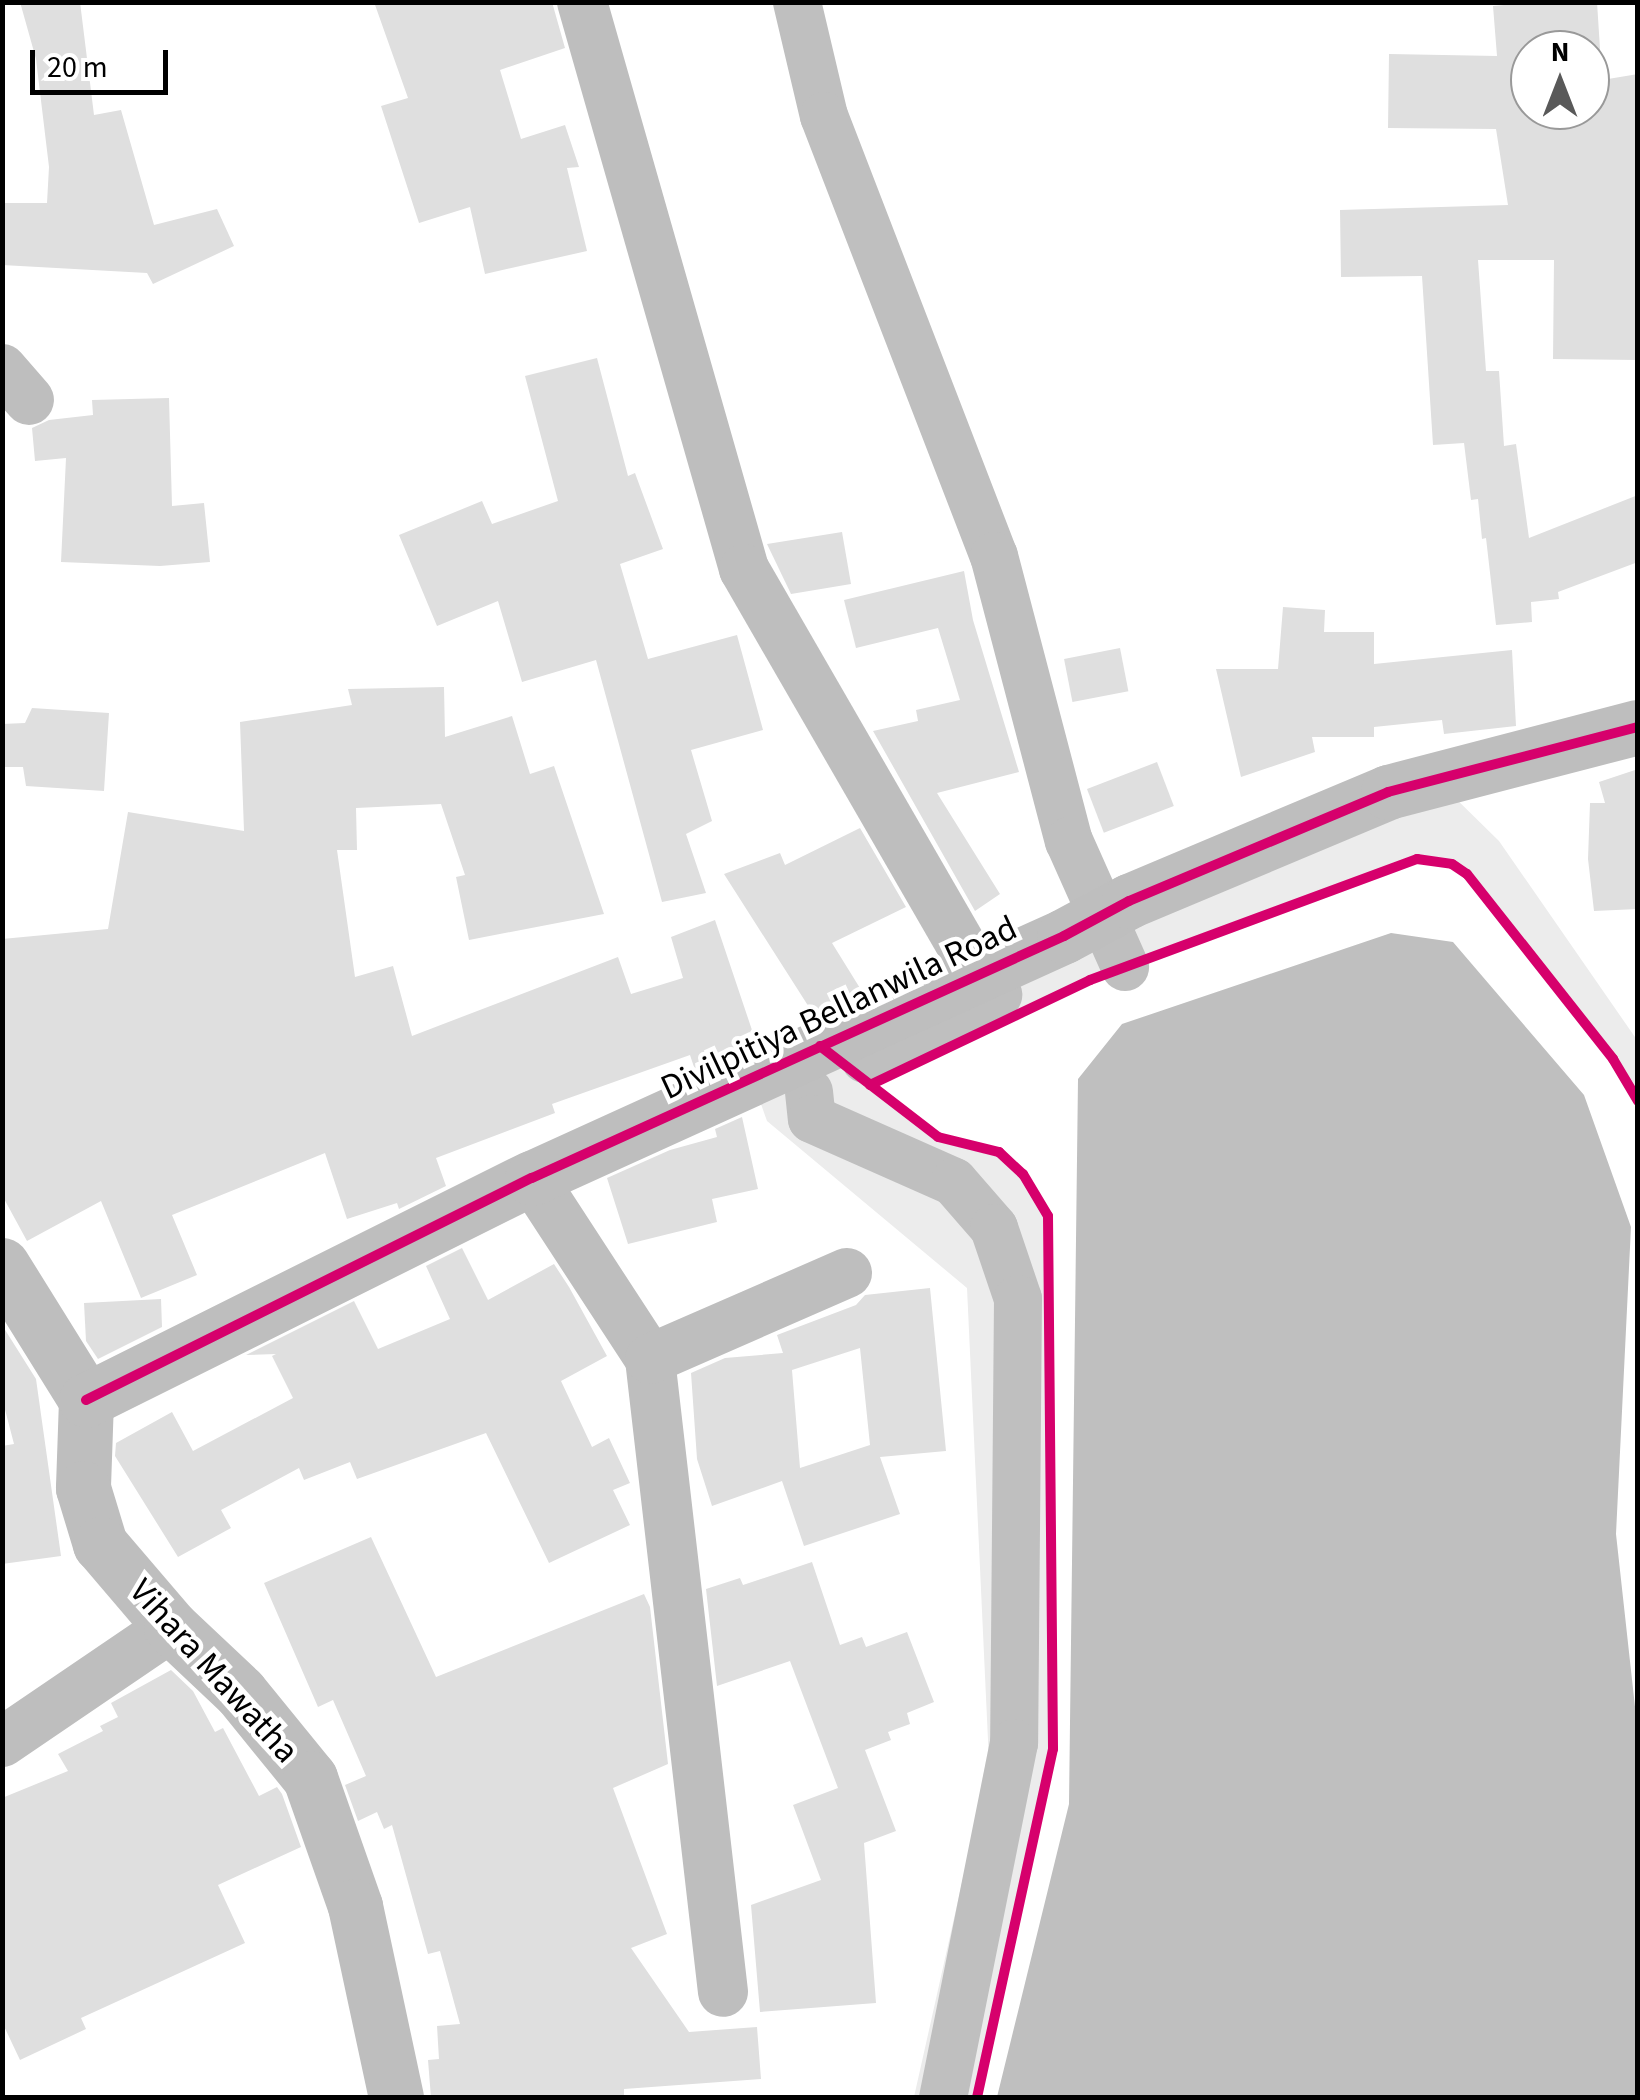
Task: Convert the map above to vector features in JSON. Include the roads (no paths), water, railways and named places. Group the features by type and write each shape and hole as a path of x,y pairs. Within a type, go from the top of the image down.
{"street":[{"path":"582,2 744,569 978,974"},
{"name":"Divilpitiya Bellanwila Road","path":"86,1400 532,1178 1129,901 1388,792 1638,727"},
{"path":"532,1178 650,1359 723,1992"},
{"path":"2,1266 86,1400"},
{"path":"650,1359 846,1274"},
{"name":"Vihara Mawatha","path":"86,1400 84,1488 100,1544 171,1627 240,1692 310,1778 356,1906 396,2098"},
{"path":"2,1742 171,1627"}],"waterway":[{"path":"797,2 824,116 994,556 1069,841 1125,967"},
{"path":"865,1059 998,995"},
{"path":"809,1092 812,1119 954,1182 994,1228 1018,1299 1014,1743 943,2098"}]}
